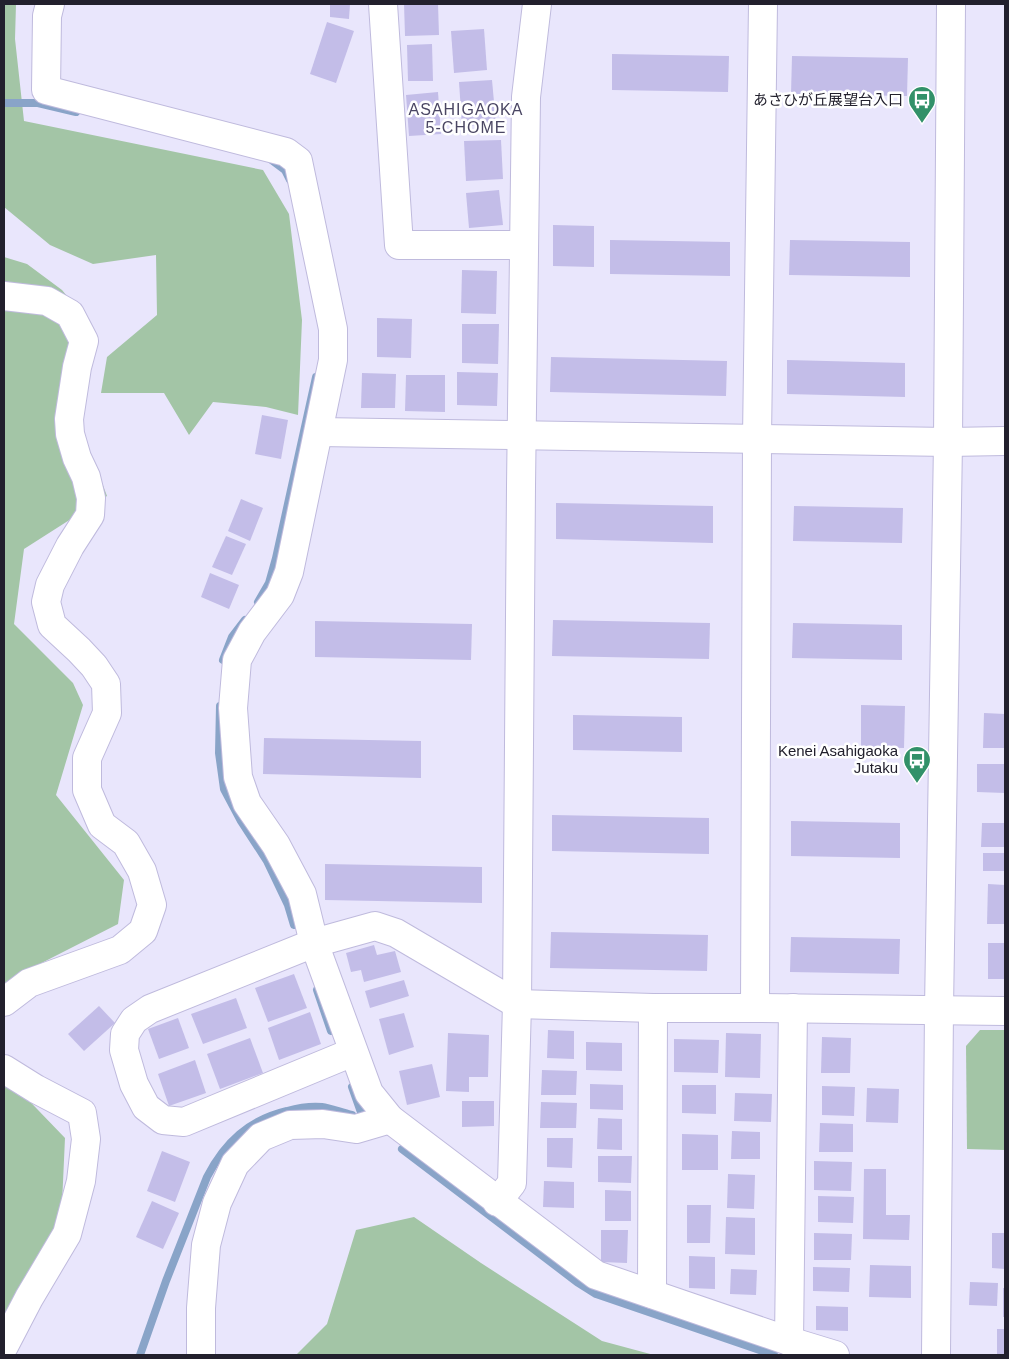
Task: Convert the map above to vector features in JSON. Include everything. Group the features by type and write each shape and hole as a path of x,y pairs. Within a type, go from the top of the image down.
{"street":[{"path":"50,4 47,16 46,90 286,152 298,161 333,329 334,360 289,572 280,595 252,632 237,660 233,708 238,777 247,803 276,845 302,894 314,943 369,1093 390,1120 596,1275 835,1355"},
{"path":"383,4 399,245 524,244"},
{"path":"497,1202 512,1183 517,1004 521,435 526,96 537,4"},
{"path":"755,1008 757,438 763,4"},
{"path":"936,1355 939,1009 948,442 951,4"},
{"path":"4,296 47,301 70,314 84,341 69,419 70,434 86,477 91,498 90,515 70,546 50,585 46,602 52,625 94,666 106,684 107,713 87,758 87,790 102,825 126,843 142,871 152,905 143,932 120,950 29,983 4,1002"},
{"path":"319,432 948,442 1005,441"},
{"path":"353,1052 184,1122 163,1120 146,1108 134,1084 124,1050 125,1034 134,1020 150,1009 314,943 375,926 396,933 517,1004 653,1008 1005,1011"},
{"path":"652,1294 653,1008"},
{"path":"789,1341 793,1008"},
{"path":"4,1069 36,1089 82,1113 86,1139 81,1181 67,1234 4,1346"},
{"path":"201,1355 206,1245 217,1203 235,1164 261,1137 290,1125 323,1124 356,1130 390,1120"}],"green space":[{"path":"4,4 16,4 15,39 24,121 263,170 289,214 302,320 298,415 266,407 213,402 189,435 164,393 101,393 107,357 157,315 156,255 93,264 50,245 4,207"},
{"path":"4,257 27,264 62,290 85,318 61,408 96,467 107,496 24,549 14,624 73,683 83,705 56,795 124,880 118,924 18,975 4,1005"},
{"path":"980,1030 1005,1030 1005,1150 967,1149 966,1046"},
{"path":"4,1066 12,1083 65,1138 61,1226 4,1318"},
{"path":"414,1217 481,1263 602,1341 654,1355 296,1355 327,1324 356,1230"}],"building":[{"path":"330,4 350,4 349,19 330,17"},
{"path":"404,4 438,4 439,35 405,36"},
{"path":"327,22 354,31 336,83 310,74"},
{"path":"484,29 487,70 454,73 451,31"},
{"path":"432,44 433,81 408,81 407,45"},
{"path":"612,54 729,56 728,92 612,90"},
{"path":"792,56 908,58 907,96 791,94"},
{"path":"492,80 496,124 462,126 459,82"},
{"path":"438,92 441,134 409,136 406,95"},
{"path":"501,140 503,179 466,181 464,141"},
{"path":"499,190 503,225 469,228 466,193"},
{"path":"553,225 594,226 594,267 553,266"},
{"path":"610,240 730,242 730,276 610,274"},
{"path":"790,240 910,242 910,277 789,275"},
{"path":"462,270 497,271 496,314 461,313"},
{"path":"377,318 412,319 411,358 377,357"},
{"path":"462,324 499,324 498,364 462,363"},
{"path":"551,357 727,361 726,396 550,392"},
{"path":"787,360 905,363 905,397 787,394"},
{"path":"457,372 498,373 497,406 457,405"},
{"path":"362,373 396,374 395,408 361,408"},
{"path":"406,375 445,375 445,412 405,411"},
{"path":"262,415 288,420 281,459 255,454"},
{"path":"241,499 263,508 250,541 228,531"},
{"path":"556,503 713,506 713,543 556,539"},
{"path":"794,506 903,508 902,543 793,541"},
{"path":"226,536 246,544 232,575 212,567"},
{"path":"210,573 239,585 229,609 201,597"},
{"path":"553,620 710,623 709,659 552,656"},
{"path":"315,621 472,624 471,660 315,657"},
{"path":"793,623 902,625 902,660 792,658"},
{"path":"861,705 905,706 904,748 861,747"},
{"path":"984,713 1005,714 1005,748 983,748"},
{"path":"573,715 682,717 682,752 573,750"},
{"path":"264,738 421,741 421,778 263,774"},
{"path":"977,764 1005,764 1005,793 977,792"},
{"path":"552,815 709,818 709,854 552,851"},
{"path":"791,821 900,823 900,858 791,856"},
{"path":"982,823 1005,823 1005,847 981,847"},
{"path":"983,853 1005,853 1005,871 983,871"},
{"path":"325,864 482,867 482,903 325,900"},
{"path":"988,884 1005,885 1005,924 987,924"},
{"path":"551,932 708,935 707,971 550,968"},
{"path":"791,937 900,939 899,974 790,972"},
{"path":"988,943 1005,943 1005,979 988,979"},
{"path":"374,945 377,955 395,951 401,972 364,982 361,970 351,972 346,953"},
{"path":"294,974 307,1008 268,1022 255,988"},
{"path":"404,980 409,996 370,1008 365,991"},
{"path":"236,998 247,1028 203,1044 191,1014"},
{"path":"99,1006 115,1023 84,1051 68,1034"},
{"path":"310,1012 321,1044 279,1060 268,1028"},
{"path":"404,1013 414,1047 389,1055 379,1019"},
{"path":"178,1018 189,1048 159,1059 148,1029"},
{"path":"548,1030 574,1031 574,1059 547,1058"},
{"path":"448,1033 489,1035 488,1077 469,1077 469,1092 446,1091"},
{"path":"726,1033 761,1034 760,1078 725,1077"},
{"path":"822,1037 851,1038 850,1073 821,1073"},
{"path":"250,1038 263,1073 220,1089 207,1054"},
{"path":"674,1039 719,1040 718,1073 674,1072"},
{"path":"586,1042 622,1043 622,1071 586,1070"},
{"path":"195,1060 206,1093 169,1106 158,1074"},
{"path":"432,1064 440,1097 407,1105 399,1071"},
{"path":"542,1070 577,1071 576,1095 541,1095"},
{"path":"590,1084 623,1085 623,1110 590,1109"},
{"path":"682,1085 716,1085 716,1114 682,1113"},
{"path":"822,1086 855,1087 854,1116 822,1115"},
{"path":"867,1088 899,1089 898,1123 866,1122"},
{"path":"735,1093 772,1094 771,1122 734,1121"},
{"path":"462,1101 494,1101 494,1126 462,1127"},
{"path":"541,1102 577,1103 576,1128 540,1128"},
{"path":"598,1118 622,1119 622,1150 597,1149"},
{"path":"820,1123 853,1124 853,1152 819,1152"},
{"path":"732,1131 760,1132 760,1159 731,1159"},
{"path":"682,1134 718,1135 718,1170 682,1170"},
{"path":"547,1138 573,1138 572,1168 547,1167"},
{"path":"162,1151 190,1162 175,1202 147,1191"},
{"path":"598,1156 632,1156 631,1183 598,1182"},
{"path":"814,1161 852,1162 851,1191 814,1190"},
{"path":"864,1169 886,1169 886,1215 910,1215 909,1240 863,1239"},
{"path":"728,1174 755,1175 754,1209 727,1208"},
{"path":"544,1181 574,1182 574,1208 543,1207"},
{"path":"605,1190 631,1191 631,1221 605,1221"},
{"path":"818,1196 854,1197 853,1223 818,1222"},
{"path":"152,1201 179,1213 163,1249 136,1237"},
{"path":"687,1205 711,1205 710,1243 687,1243"},
{"path":"726,1217 755,1218 755,1255 725,1254"},
{"path":"601,1230 628,1230 627,1263 601,1262"},
{"path":"814,1233 852,1234 851,1260 814,1260"},
{"path":"992,1233 1005,1233 1005,1269 992,1268"},
{"path":"689,1256 715,1257 715,1289 689,1288"},
{"path":"870,1265 911,1266 911,1298 869,1297"},
{"path":"813,1267 850,1268 849,1292 813,1291"},
{"path":"731,1269 757,1270 756,1295 730,1294"},
{"path":"970,1282 998,1283 997,1306 969,1305"},
{"path":"1003,1288 1005,1288 1005,1317 1003,1317"},
{"path":"816,1306 848,1307 848,1331 816,1330"},
{"path":"997,1329 1005,1329 1005,1355 997,1355"}],"waterway":[{"path":"4,103 38,103 76,112"},
{"path":"269,158 285,170 290,180"},
{"path":"258,602 269,583 276,558 316,377"},
{"path":"223,660 232,637 245,620"},
{"path":"220,706 219,753 224,789 241,821 267,861 288,905 294,925"},
{"path":"317,990 331,1031"},
{"path":"352,1087 363,1118"},
{"path":"140,1355 166,1281 207,1177 230,1143 239,1134 261,1120 291,1110 322,1107 352,1115"},
{"path":"402,1149 577,1282 596,1294 774,1355"}],"place":[{"name":"あさひが丘展望台入口","path":"922,124"},
{"name":"Kenei Asahigaoka Jutaku","path":"917,784"}],"district":[{"name":"ASAHIGAOKA 5-CHOME","path":"466,118"}]}
